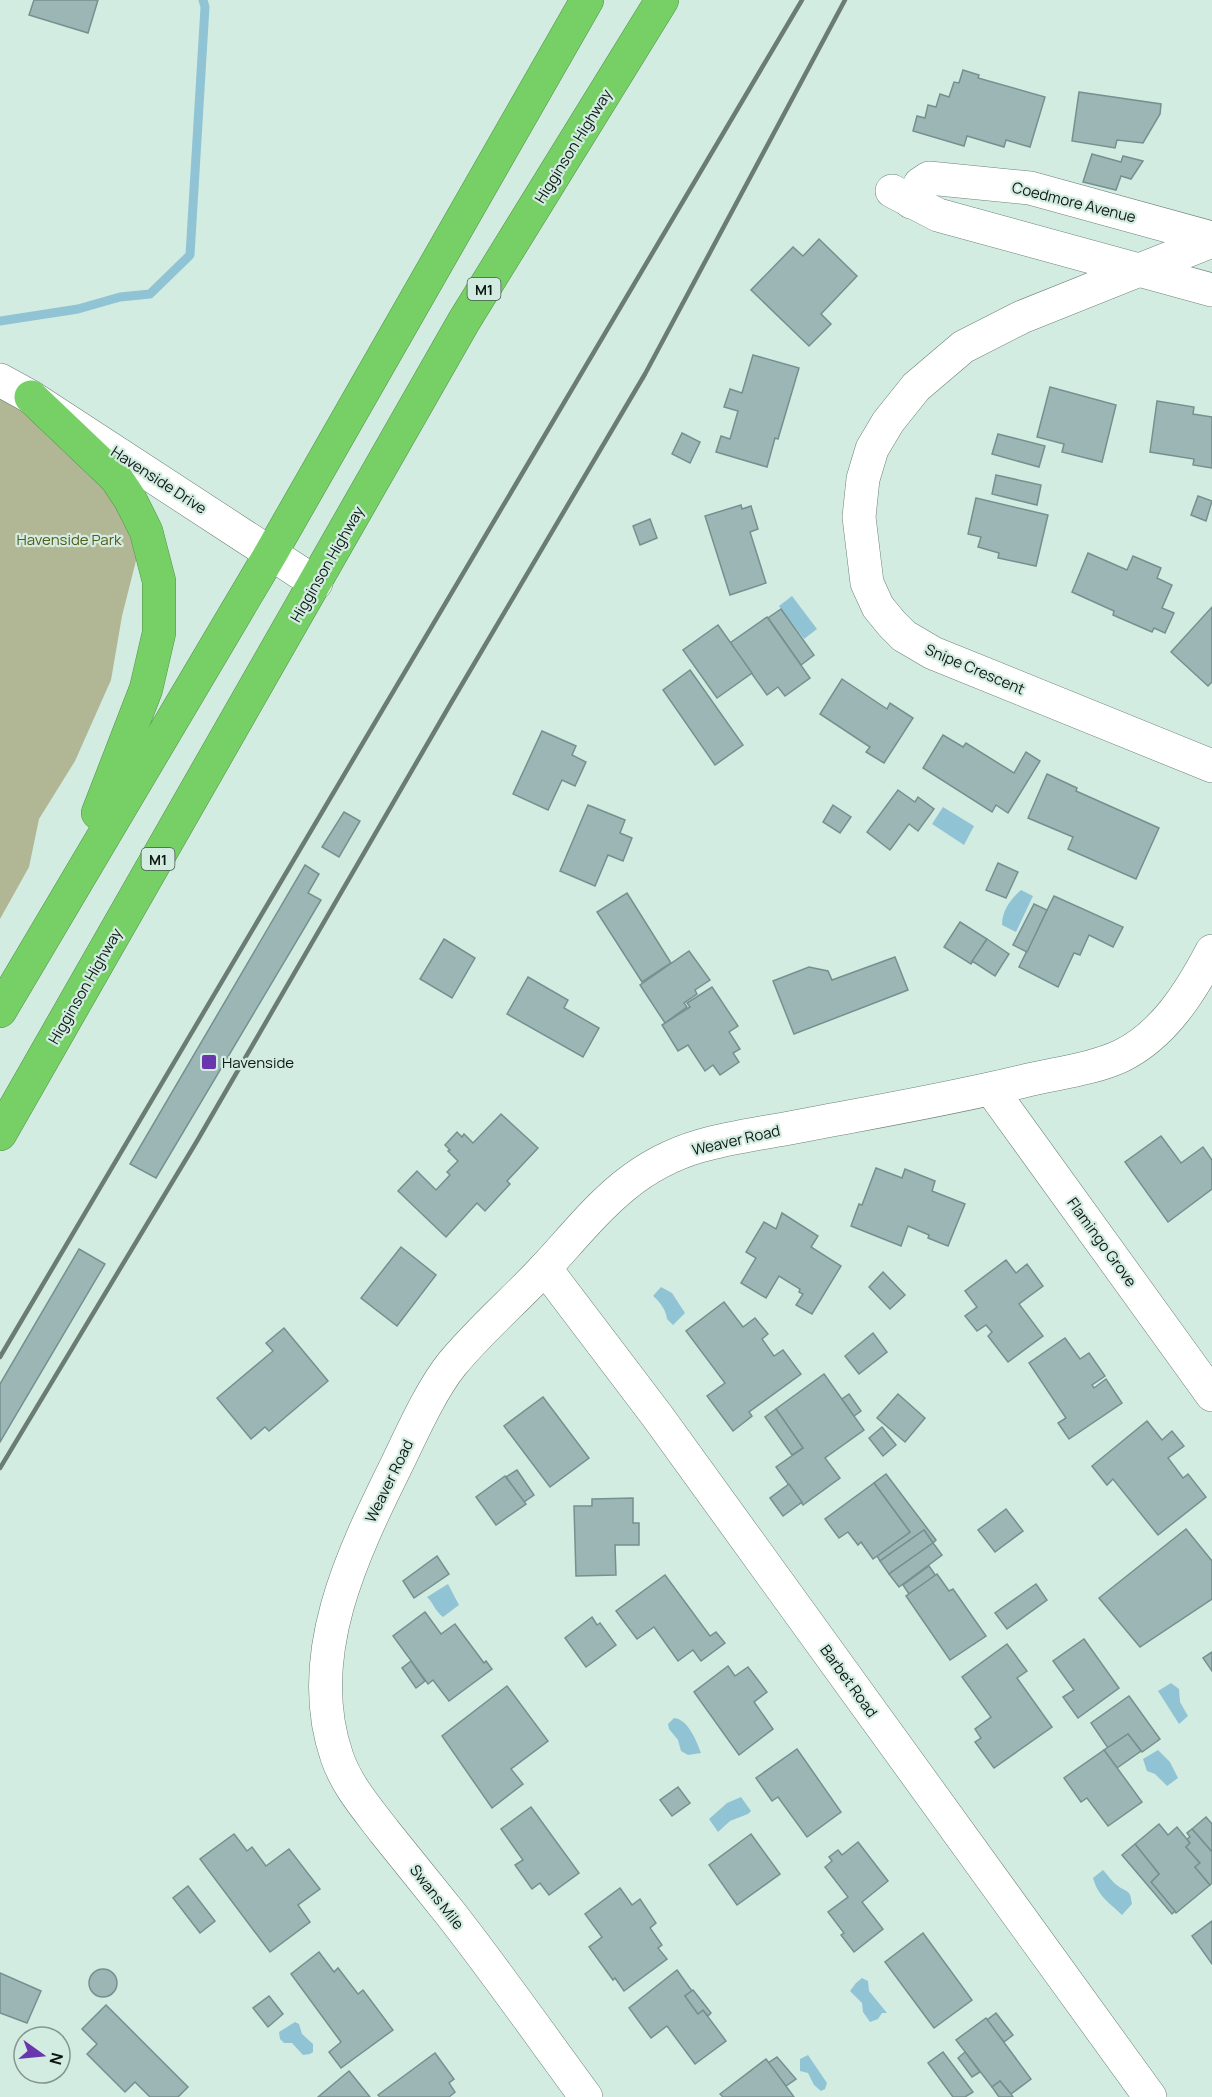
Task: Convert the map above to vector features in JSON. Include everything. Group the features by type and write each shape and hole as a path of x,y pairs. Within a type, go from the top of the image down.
{"highway":[{"path":"0,1011 271,553 587,0"},
{"name":"Higginson Highway","path":"0,1134 464,321 662,0"},
{"path":"31,397 116,478 130,499 146,531 159,581 159,633 146,689 62,904"}],"street":[{"name":"Coedmore Avenue","path":"1138,270 938,215 901,196 929,178 1030,188 1212,239"},
{"name":"Snipe Crescent","path":"1212,239 1022,318 963,347 916,387 888,422 872,449 863,479 859,517 867,583 878,607 904,636 925,649 1212,766"},
{"path":"1138,270 1212,291"},
{"name":"Havenside Drive","path":"0,380 31,397 316,583"},
{"name":"Weaver Road","path":"325,1681 332,1632 350,1565 371,1516 420,1417 450,1366 545,1268 598,1208 628,1181 673,1156 701,1146 991,1089 1096,1064 1122,1055 1150,1037 1174,1011 1198,978 1212,951"},
{"name":"Flamingo Grove","path":"991,1089 1212,1395"},
{"name":"Barbet Road","path":"545,1268 658,1417 1150,2097"},
{"name":"Swans Mile","path":"325,1681 328,1719 337,1756 352,1790 453,1916 586,2097"}],"green space":[{"name":"Havenside Park","path":"0,382 26,397 143,533 122,616 111,680 75,761 39,819 29,867 0,919"}],"water":[{"path":"792,596 817,629 804,639 779,606"},
{"path":"943,807 974,826 964,845 932,824"},
{"path":"1021,890 1033,896 1016,932 1002,925 1002,920 1008,905"},
{"path":"661,1287 672,1293 685,1313 673,1325 653,1296"},
{"path":"448,1584 459,1605 443,1617 427,1597"},
{"path":"1171,1683 1179,1689 1180,1702 1188,1716 1179,1724 1158,1691"},
{"path":"674,1718 684,1722 688,1727 701,1753 688,1755 681,1751 678,1740 669,1729 668,1724"},
{"path":"1158,1750 1170,1762 1178,1778 1167,1786 1155,1774 1147,1771 1143,1759"},
{"path":"741,1797 751,1811 730,1821 718,1832 709,1819 727,1803"},
{"path":"1103,1870 1130,1896 1132,1904 1122,1915 1104,1899 1095,1885 1093,1878"},
{"path":"862,1978 868,1981 869,1991 887,2013 882,2013 878,2019 870,2022 863,2012 862,2003 850,1991"},
{"path":"295,2022 299,2024 302,2034 313,2044 313,2052 310,2054 303,2055 292,2043 284,2043 280,2039 279,2032"},
{"path":"808,2055 827,2083 825,2089 821,2091 814,2085 808,2073 800,2071 800,2059"}],"building":[{"path":"34,0 98,0 88,33 29,15"},
{"path":"963,70 979,75 978,78 1045,97 1030,147 1006,140 1004,147 967,136 964,146 913,131 917,116 925,118 928,105 936,107 940,94 949,97 954,82 959,83"},
{"path":"1079,92 1161,104 1160,114 1143,143 1117,140 1115,148 1072,141"},
{"path":"1092,154 1121,162 1123,156 1143,161 1131,179 1121,176 1116,190 1083,182"},
{"path":"819,239 857,276 821,314 831,324 809,346 751,290 793,247 803,256"},
{"path":"753,355 799,368 778,439 775,438 767,467 716,452 721,436 730,439 738,411 724,407 730,389 742,393"},
{"path":"1050,387 1116,405 1102,462 1062,452 1064,444 1037,437"},
{"path":"1157,401 1194,407 1193,414 1212,417 1212,468 1193,465 1194,459 1150,452"},
{"path":"682,433 700,442 690,463 672,454"},
{"path":"998,434 1045,446 1039,467 992,454"},
{"path":"996,475 1041,485 1037,505 992,494"},
{"path":"1198,496 1212,501 1206,521 1191,515"},
{"path":"976,498 1048,515 1036,566 998,558 999,553 978,547 981,537 968,534"},
{"path":"741,505 742,509 751,506 758,529 750,532 766,583 730,595 705,516"},
{"path":"650,519 657,538 640,545 633,526"},
{"path":"1088,553 1127,570 1133,556 1161,568 1157,578 1172,585 1162,608 1174,613 1165,633 1154,628 1152,632 1113,615 1114,611 1072,592"},
{"path":"1212,607 1212,682 1208,686 1171,652"},
{"path":"781,609 814,655 801,665 768,618"},
{"path":"767,617 810,678 785,696 778,687 767,695 730,643"},
{"path":"718,625 752,673 717,698 683,650"},
{"path":"690,670 743,745 715,765 663,690"},
{"path":"842,679 887,709 890,703 913,718 884,763 866,752 870,747 820,714"},
{"path":"542,731 576,746 572,755 586,762 575,786 562,780 548,810 513,794"},
{"path":"943,735 963,747 966,743 1014,773 1026,752 1040,761 1008,813 996,805 992,812 923,768"},
{"path":"1047,774 1077,788 1076,791 1159,828 1136,879 1068,849 1073,837 1028,818"},
{"path":"898,790 915,802 918,797 934,809 918,831 909,824 890,850 867,832"},
{"path":"588,805 625,820 620,833 632,838 623,861 608,855 595,886 560,871"},
{"path":"833,805 851,817 840,833 823,822"},
{"path":"344,812 360,821 339,857 322,847"},
{"path":"998,863 1018,872 1006,898 986,890"},
{"path":"305,865 319,874 308,893 321,900 156,1178 130,1164"},
{"path":"627,893 671,963 642,982 597,912"},
{"path":"1054,896 1123,927 1113,947 1089,935 1080,955 1074,953 1058,987 1019,967"},
{"path":"1034,904 1047,910 1027,952 1013,945"},
{"path":"960,922 987,939 971,964 944,947"},
{"path":"444,939 475,958 452,998 420,979"},
{"path":"987,939 1009,954 995,976 972,961"},
{"path":"689,951 710,980 695,990 697,994 684,1003 687,1007 665,1023 640,985"},
{"path":"895,957 908,990 794,1034 773,981 809,967 828,971 832,980"},
{"path":"528,977 568,1000 564,1008 599,1028 583,1057 507,1014"},
{"path":"712,987 738,1026 729,1032 740,1049 733,1053 739,1062 720,1075 713,1065 705,1071 688,1045 678,1051 662,1025 690,1007 687,1003"},
{"path":"501,1114 538,1148 507,1181 510,1184 485,1211 477,1203 446,1237 398,1191 417,1171 436,1190 450,1175 447,1172 458,1161 445,1145 457,1132 462,1137 464,1134 473,1143"},
{"path":"1161,1136 1181,1163 1203,1147 1212,1160 1212,1189 1168,1222 1125,1162"},
{"path":"876,1168 902,1178 905,1169 935,1181 932,1191 965,1204 948,1246 908,1226 901,1246 851,1226"},
{"path":"782,1213 818,1236 811,1247 841,1266 812,1314 796,1305 803,1294 799,1292 800,1289 779,1276 766,1298 741,1283 756,1258 746,1252 764,1222 776,1229"},
{"path":"401,1247 436,1275 397,1326 361,1298"},
{"path":"79,1249 105,1264 0,1442 0,1384"},
{"path":"1006,1260 1016,1273 1027,1264 1043,1286 1019,1304 1043,1336 1008,1362 988,1336 992,1332 986,1325 977,1331 965,1316 977,1307 965,1291"},
{"path":"883,1272 905,1295 890,1309 869,1287"},
{"path":"724,1302 743,1327 755,1318 768,1334 762,1339 774,1356 783,1350 801,1374 749,1412 752,1416 733,1431 707,1396 725,1383 686,1331"},
{"path":"284,1328 328,1381 269,1431 265,1427 251,1439 217,1398 273,1351 266,1343"},
{"path":"873,1333 887,1352 859,1374 845,1356"},
{"path":"1065,1338 1080,1359 1089,1353 1105,1376 1092,1385 1094,1388 1106,1379 1122,1403 1069,1439 1058,1423 1066,1418 1029,1363"},
{"path":"824,1374 864,1430 825,1458 840,1478 803,1505 776,1467 803,1448 776,1409"},
{"path":"849,1394 861,1411 854,1416 842,1399"},
{"path":"898,1394 925,1418 905,1442 877,1418"},
{"path":"543,1397 589,1458 550,1487 504,1426"},
{"path":"776,1409 803,1448 792,1455 765,1417"},
{"path":"1147,1421 1162,1440 1172,1431 1184,1446 1168,1458 1183,1478 1188,1474 1206,1497 1158,1535 1113,1479 1107,1485 1092,1466"},
{"path":"882,1427 896,1445 883,1456 869,1438"},
{"path":"517,1470 534,1495 524,1502 506,1477"},
{"path":"886,1474 936,1540 933,1543 924,1530 880,1561 877,1556 910,1532 874,1483"},
{"path":"505,1476 526,1504 496,1525 476,1497"},
{"path":"874,1483 910,1532 873,1559 861,1542 858,1545 848,1532 839,1538 825,1519"},
{"path":"789,1484 802,1502 783,1516 770,1498"},
{"path":"633,1498 633,1523 639,1523 639,1545 615,1545 616,1575 576,1576 574,1506 592,1506 592,1499"},
{"path":"1006,1509 1023,1531 995,1552 978,1530"},
{"path":"1186,1529 1212,1561 1212,1599 1140,1647 1099,1598"},
{"path":"924,1530 933,1543 889,1574 880,1561"},
{"path":"933,1543 942,1555 899,1587 889,1574"},
{"path":"437,1556 449,1574 414,1598 403,1581"},
{"path":"929,1566 936,1576 909,1594 903,1585"},
{"path":"937,1574 949,1591 953,1589 986,1636 950,1660 906,1596"},
{"path":"665,1575 710,1636 716,1632 725,1643 701,1661 693,1650 678,1661 654,1627 637,1639 616,1611"},
{"path":"1036,1584 1047,1600 1007,1629 995,1613"},
{"path":"425,1612 441,1634 455,1624 484,1663 486,1661 492,1669 449,1701 433,1680 428,1684 393,1636"},
{"path":"592,1617 597,1625 600,1623 616,1645 586,1667 565,1638"},
{"path":"1084,1639 1119,1688 1078,1718 1063,1697 1074,1690 1053,1661"},
{"path":"1007,1644 1027,1671 1017,1678 1052,1727 994,1768 975,1742 981,1738 975,1729 991,1717 962,1677"},
{"path":"1212,1652 1212,1671 1203,1658"},
{"path":"411,1661 425,1681 416,1688 402,1668"},
{"path":"728,1666 735,1676 748,1667 767,1692 754,1702 773,1729 739,1755 694,1692"},
{"path":"507,1686 548,1741 511,1769 523,1784 492,1808 442,1736"},
{"path":"1129,1696 1160,1739 1142,1752 1128,1734 1108,1748 1091,1723"},
{"path":"1128,1734 1141,1751 1117,1768 1104,1750"},
{"path":"797,1749 841,1812 807,1837 778,1797 772,1801 756,1778"},
{"path":"1104,1750 1142,1802 1108,1826 1087,1798 1081,1802 1064,1778"},
{"path":"678,1787 690,1803 672,1816 660,1800"},
{"path":"531,1807 579,1873 549,1895 540,1883 532,1889 515,1865 523,1860 501,1829"},
{"path":"1206,1817 1212,1824 1212,1852 1192,1829"},
{"path":"1159,1824 1168,1835 1177,1827 1190,1843 1186,1847 1200,1863 1195,1867 1210,1885 1176,1913 1151,1882 1159,1874 1135,1844"},
{"path":"1192,1829 1212,1852 1212,1883 1210,1885 1195,1867 1200,1863 1186,1847 1190,1843 1187,1833"},
{"path":"234,1834 247,1851 252,1847 266,1866 289,1849 320,1889 298,1905 310,1922 270,1952 200,1859"},
{"path":"751,1834 780,1874 737,1905 709,1865"},
{"path":"858,1842 888,1881 862,1902 883,1929 854,1952 841,1935 844,1933 828,1912 848,1897 825,1867 832,1861 829,1857 838,1850 842,1855"},
{"path":"1135,1844 1159,1874 1151,1882 1175,1911 1172,1914 1122,1855"},
{"path":"188,1886 215,1921 200,1933 173,1898"},
{"path":"620,1888 632,1905 640,1899 656,1923 650,1928 662,1945 658,1948 667,1959 624,1991 589,1947 602,1937 585,1914"},
{"path":"1212,1921 1212,1964 1192,1936"},
{"path":"923,1933 972,2000 934,2028 885,1962"},
{"path":"319,1952 334,1972 338,1968 358,1994 363,1990 393,2030 341,2068 329,2052 341,2042 291,1974"},
{"path":"103,1969 113,1973 117,1983 113,1993 103,1997 93,1993 89,1983 93,1973"},
{"path":"677,1970 692,1991 685,1996 698,2014 703,2010 726,2041 695,2064 667,2026 651,2038 629,2008"},
{"path":"0,1973 41,1991 27,2023 0,2013"},
{"path":"693,1990 711,2013 708,2016 703,2010 698,2014 685,1996"},
{"path":"269,1996 283,2014 268,2027 253,2008"},
{"path":"106,2005 188,2087 178,2097 150,2097 135,2082 125,2092 87,2054 97,2044 82,2029"},
{"path":"996,2013 1013,2035 1004,2042 987,2020"},
{"path":"986,2018 1031,2079 1011,2094 1000,2081 992,2087 956,2040"},
{"path":"943,2052 973,2092 965,2097 953,2097 928,2063"},
{"path":"965,2052 980,2072 972,2077 958,2058"},
{"path":"435,2053 454,2079 449,2083 455,2092 449,2097 380,2097 378,2095"},
{"path":"777,2057 796,2079 786,2086 768,2063"},
{"path":"766,2059 794,2097 723,2097 720,2094"},
{"path":"349,2071 370,2097 318,2097"},
{"path":"1000,2081 1013,2097 999,2097 992,2087"}],"waterway":[{"path":"0,321 78,309 120,297 150,294 190,255 205,7 203,0"}],"railway":[{"path":"0,1357 802,0"},
{"path":"0,1468 197,1141 645,374 845,0"}],"place":[{"name":"Havenside","path":"209,1062"}]}
